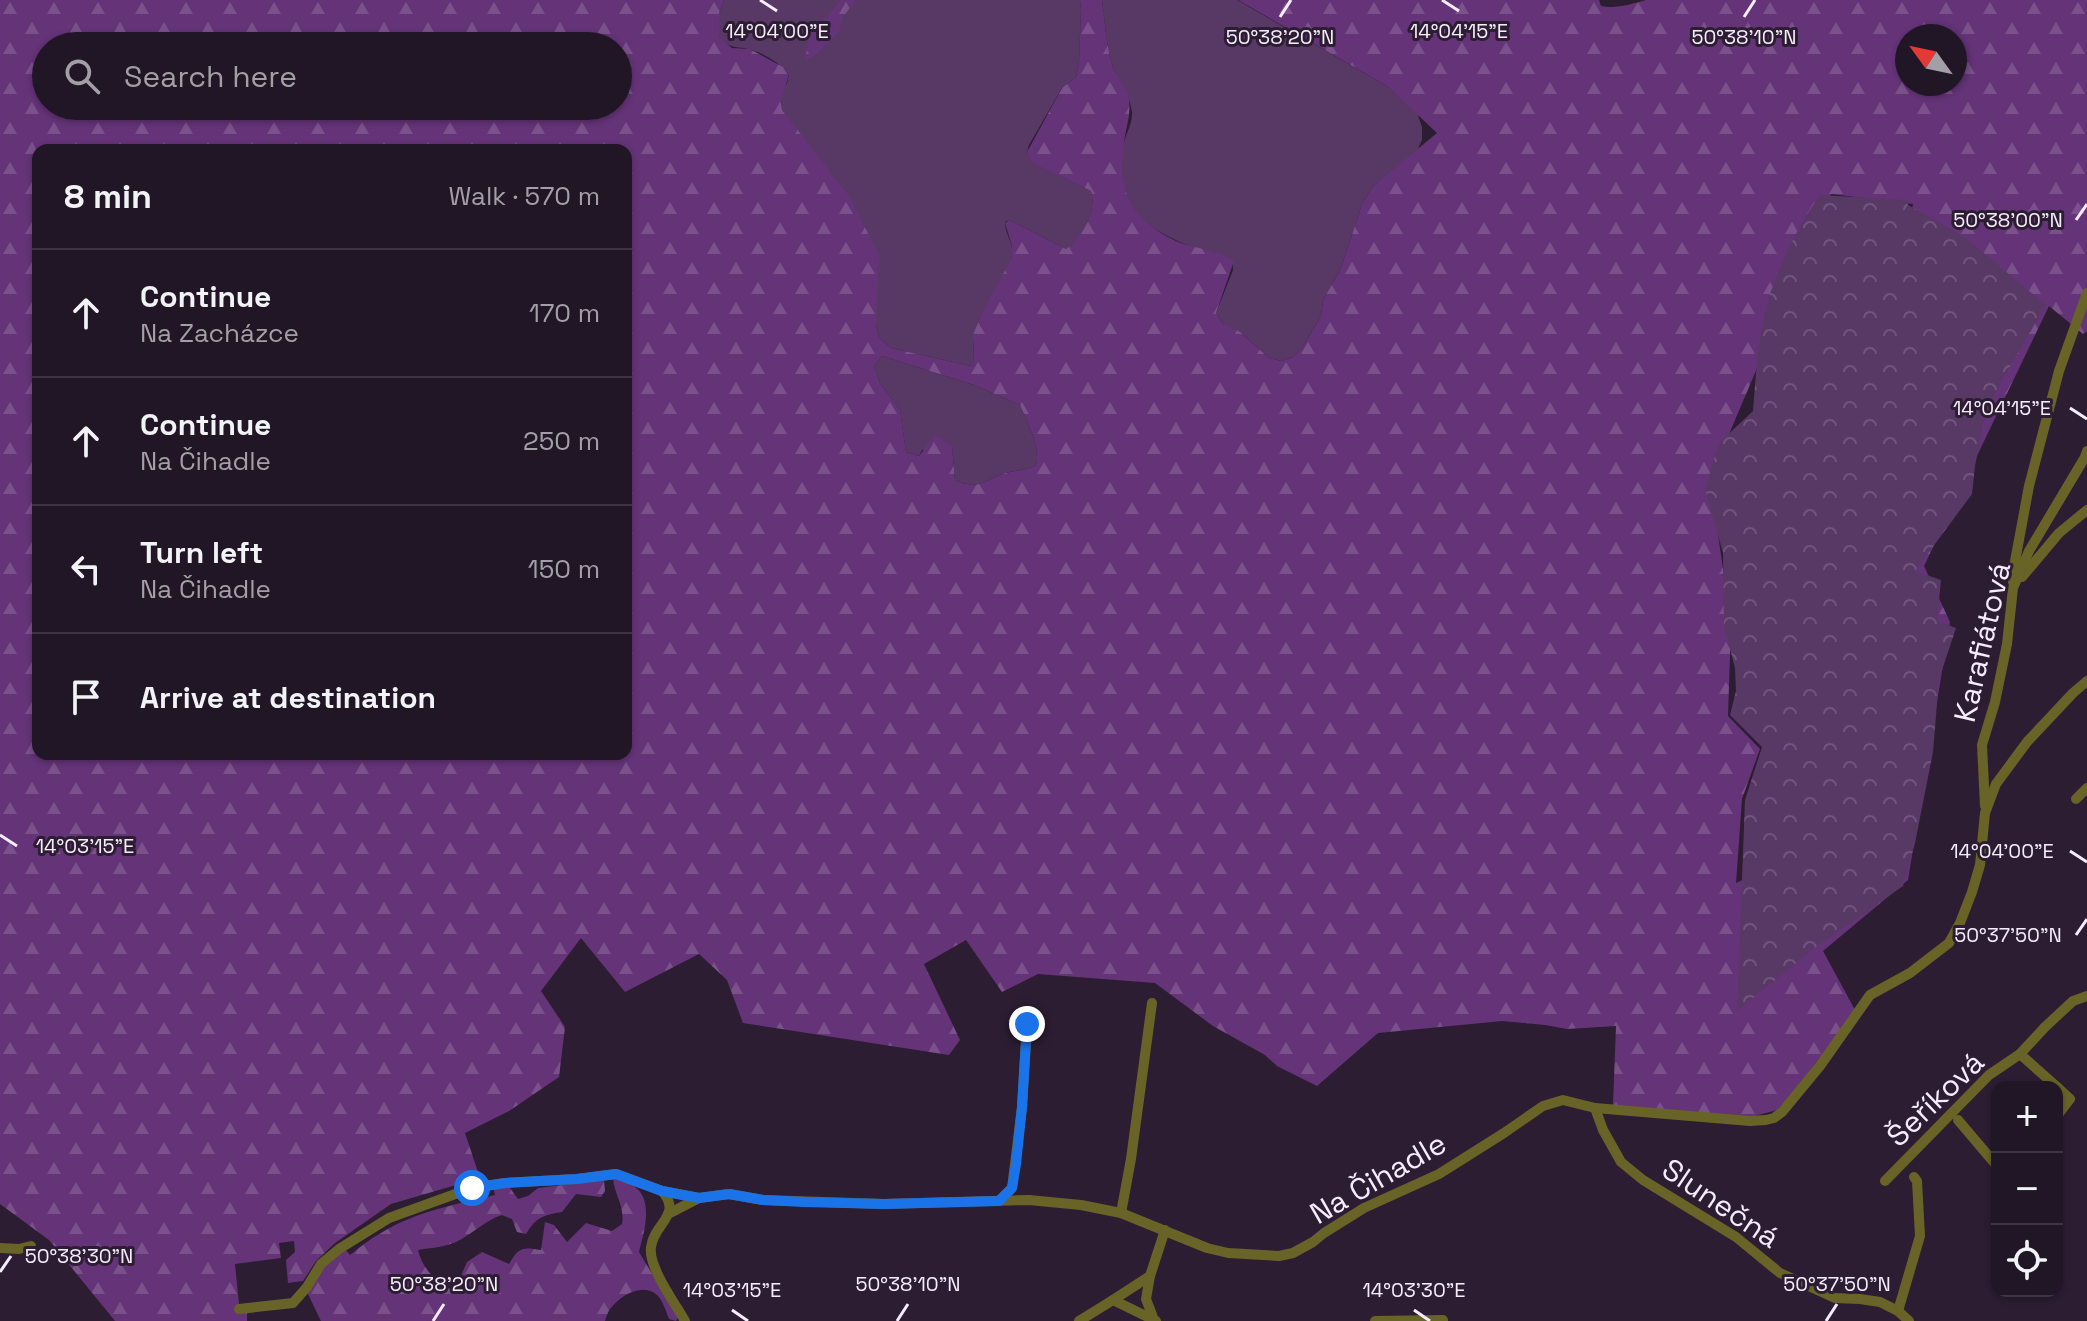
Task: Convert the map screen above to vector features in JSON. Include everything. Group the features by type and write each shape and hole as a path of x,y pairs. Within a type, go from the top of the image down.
{"street":[{"path":"2013,588 2013,572 2029,486 2059,371 2087,293"},
{"name":"Karafiátová","path":"1985,813 1982,745 2007,644 2013,588 2029,551 2087,451"},
{"path":"2013,588 2059,533 2087,510"},
{"path":"1985,813 1996,784 2012,759 2087,681"},
{"path":"2076,799 2087,788"},
{"name":"Na Čihadle","path":"239,1309 293,1303 321,1264 389,1218 472,1188 505,1183 616,1174 662,1191 699,1198 729,1194 763,1200 805,1202 884,1204 1029,1200 1066,1203 1121,1213 1207,1248 1228,1253 1279,1256 1293,1253 1313,1242 1364,1208 1439,1174 1543,1106 1563,1100 1595,1108 1750,1121 1774,1118 1820,1066 1870,995 1910,973 1949,943 1960,923 1980,865 1985,813"},
{"name":"Šeříková","path":"1885,1181 1989,1075 2020,1054 2073,1001 2087,996"},
{"path":"1121,1213 1152,1003"},
{"path":"999,1201 1012,1188 1016,1164 1027,1024"},
{"name":"Šeříková","path":"2020,1054 2050,1081"},
{"name":"Šeříková","path":"2063,1093 2070,1099 2063,1108"},
{"name":"Slunečná","path":"1595,1108 1621,1162 1643,1180 1736,1237 1780,1273 1835,1298 1880,1302 1909,1321"},
{"name":"Šeříková","path":"1958,1120 1991,1159"},
{"path":"1898,1311 1920,1236 1917,1181 1914,1177"},
{"path":"662,1191 670,1205 651,1246 652,1262 685,1321"},
{"path":"668,1214 699,1198"},
{"path":"1155,1321 1146,1299 1165,1230"},
{"path":"0,1248 31,1246"},
{"path":"1079,1321 1150,1276"},
{"path":"1113,1300 1155,1321"},
{"path":"1375,1321 1443,1320"}],"green space":[{"path":"0,0 724,0 719,14 719,36 732,48 750,49 783,67 789,74 781,101 782,110 849,196 879,255 876,324 879,338 891,348 971,366 974,364 973,335 1012,258 1005,223 1009,220 1066,249 1083,231 1090,215 1091,191 1032,163 1027,152 1062,88 1076,77 1080,0 1102,0 1111,59 1128,96 1122,164 1124,185 1131,204 1145,221 1167,236 1234,261 1216,313 1223,324 1239,331 1269,358 1281,361 1293,357 1302,348 1321,316 1323,300 1341,268 1362,204 1372,187 1437,133 1387,86 1238,0 1599,0 1601,6 1613,7 1646,0 2087,0 2087,331 2083,334 2049,306 1924,566 1950,622 1908,880 1823,951 1855,1010 1817,1064 1777,1110 1751,1117 1613,1105 1616,1026 1567,1029 1502,1021 1378,1033 1317,1086 1277,1066 1265,1055 1213,1026 1155,983 1038,974 1002,992 966,940 924,964 960,1040 949,1055 743,1023 727,980 699,954 625,992 581,938 541,991 565,1027 559,1077 509,1111 465,1133 480,1178 391,1204 335,1243 316,1261 303,1281 288,1283 286,1260 295,1252 294,1241 279,1243 281,1258 235,1264 239,1304 247,1313 247,1321 115,1321 49,1240 0,1204","holes":["1831,194 1913,204 1835,598 1793,857 1736,883 1742,799 1760,749 1728,716 1731,624 1710,479","882,356 974,385 1020,405 1035,443 1036,465 972,485 955,480 952,446 935,435 919,456 906,452 900,410 880,383 874,366"]},
{"path":"724,0 1080,0 1076,77 1062,88 1027,152 1033,163 1091,191 1090,215 1078,238 1066,249 1009,220 1005,222 1012,258 978,322 974,364 971,366 891,348 879,338 807,144 782,110 782,91 789,74 765,55 729,45 719,36 719,14"},
{"path":"841,0 856,0 842,18 839,32 817,54 805,61 809,37"},
{"path":"1102,0 1237,0 1387,86 1417,113 1422,140 1417,151 1372,187 1362,204 1341,268 1323,300 1321,316 1293,357 1281,361 1269,358 1239,331 1223,324 1216,313 1233,270 1233,261 1157,230 1133,209 1126,196 1122,153 1132,112 1111,59"},
{"path":"1820,195 1907,200 1908,205 1966,238 2046,305 2002,380 1985,416 1972,494 1915,571 1941,580 1937,621 1956,628 1939,679 1933,752 1903,886 1816,947 1737,1011 1745,800 1762,747 1730,715 1736,691 1735,668 1724,626 1723,553 1705,489 1719,443 1753,411 1760,341 1768,300 1790,245"},
{"path":"882,356 974,385 1020,405 1035,443 1036,465 972,485 955,480 952,446 922,450 919,456 906,452 900,410 880,383 874,366"},
{"path":"613,1178 632,1185 644,1198 646,1216 639,1252 678,1317 676,1321 669,1319 657,1295 645,1290 632,1292 619,1300 610,1309 605,1321 321,1321 307,1292 325,1264 345,1249 350,1255 377,1235 407,1219 495,1195 493,1187 510,1188 518,1199 538,1188 604,1180 605,1191 601,1197 576,1194 562,1212 541,1218 526,1234 517,1232 512,1219 502,1215 456,1242 418,1250 430,1273 450,1289 459,1280 467,1262 482,1252 509,1264 522,1250 541,1250 545,1222 554,1225 567,1242 586,1223 612,1231 622,1224 623,1218"}],"route":[{"path":"472,1188 616,1174 662,1191 699,1198 729,1194 763,1200 805,1202 884,1204 999,1201 1012,1188 1016,1164 1027,1024"}]}
